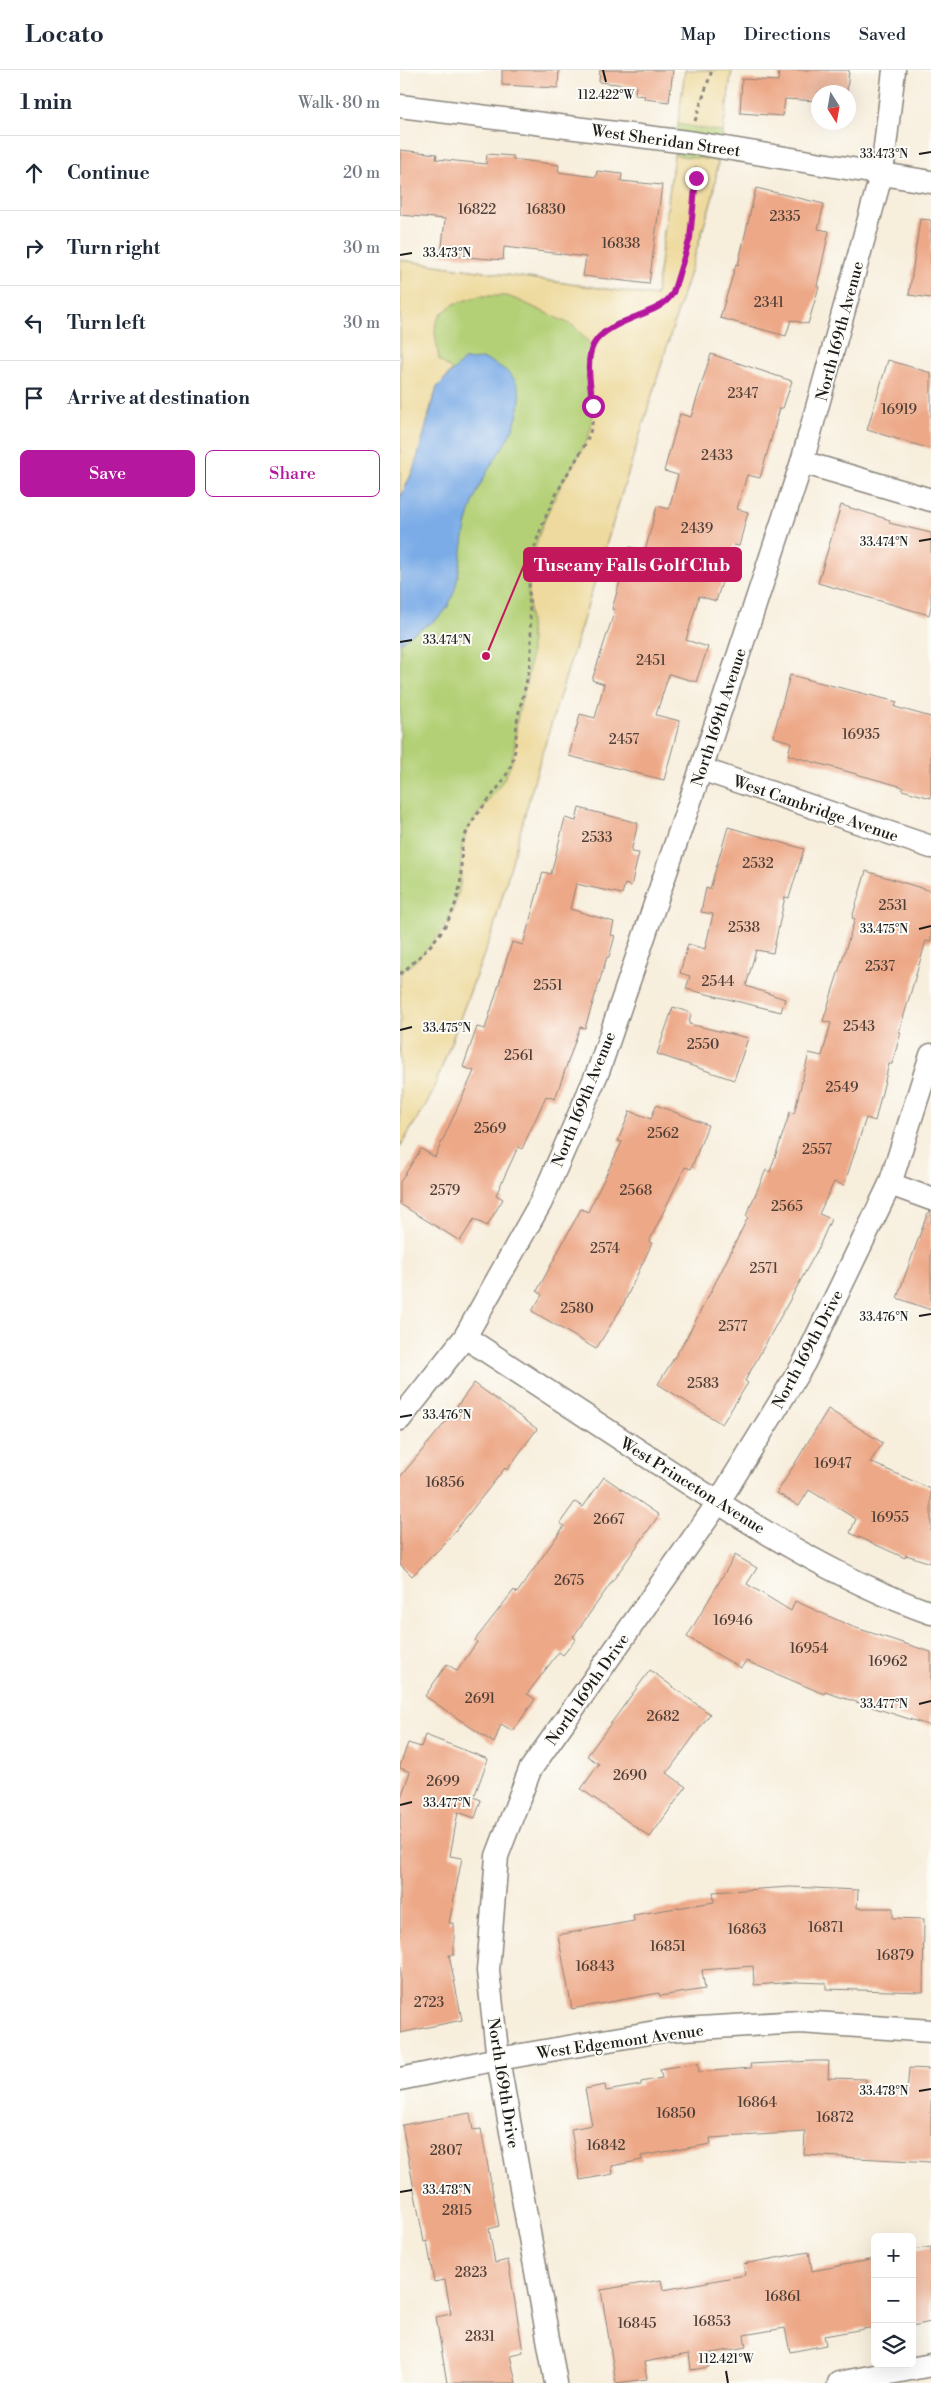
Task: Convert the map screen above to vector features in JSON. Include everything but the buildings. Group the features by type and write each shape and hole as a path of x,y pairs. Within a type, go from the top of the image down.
{"street":[{"name":"North 169th Avenue","path":"400,1419 465,1337 540,1202 599,1068 701,769 802,462 882,172 894,70"},
{"name":"West Sheridan Street","path":"400,106 696,143 882,172 931,182"},
{"path":"802,462 931,500"},
{"name":"West Cambridge Avenue","path":"701,769 931,847"},
{"name":"North 169th Drive","path":"556,2383 498,2059 488,1971 497,1856 530,1770 718,1503 804,1364 890,1184 931,1056"},
{"path":"890,1184 931,1199"},
{"name":"West Princeton Avenue","path":"465,1337 718,1503 828,1568 906,1604 931,1613"},
{"name":"West Edgemont Avenue","path":"400,2079 498,2059 667,2030 800,2022 931,2031"},
{"path":"839,2383 931,2365"}],"path":[{"path":"400,974 435,942 448,922 457,900 463,844 466,833 478,813 504,779 513,759 518,714 530,666 528,575 534,551 552,502 586,442 591,428 593,406 588,374 590,354 596,339 609,328 657,308 669,299 673,293 685,258 692,223 696,186 697,109 712,70"}],"green space":[{"path":"685,70 732,70 713,196 538,767 493,930 431,1096 400,1147 400,260 656,296"}],"sand":[{"path":"685,70 732,70 723,132 678,124"},
{"path":"674,155 718,161 713,196 538,767 493,930 431,1096 400,1147 400,974 430,946 446,924 457,899 460,885 464,840 475,818 510,768 514,751 516,725 531,657 529,575 531,563 540,532 551,505 583,448 591,428 592,407 589,367 592,346 574,326 507,296 479,296 454,304 442,313 436,322 435,333 439,360 452,370 444,379 435,395 418,455 400,498 400,260 656,296"}],"water":[{"path":"484,359 503,369 517,384 520,398 516,420 482,481 474,500 466,526 456,587 447,608 437,619 411,634 400,644 400,498 414,469 437,387 464,360"}],"place":[{"name":"Tuscany Falls Golf Club","path":"486,656"}],"route":[{"path":"593,406 588,363 592,346 596,339 609,328 664,304 673,293 690,238 696,194 696,178"}]}
